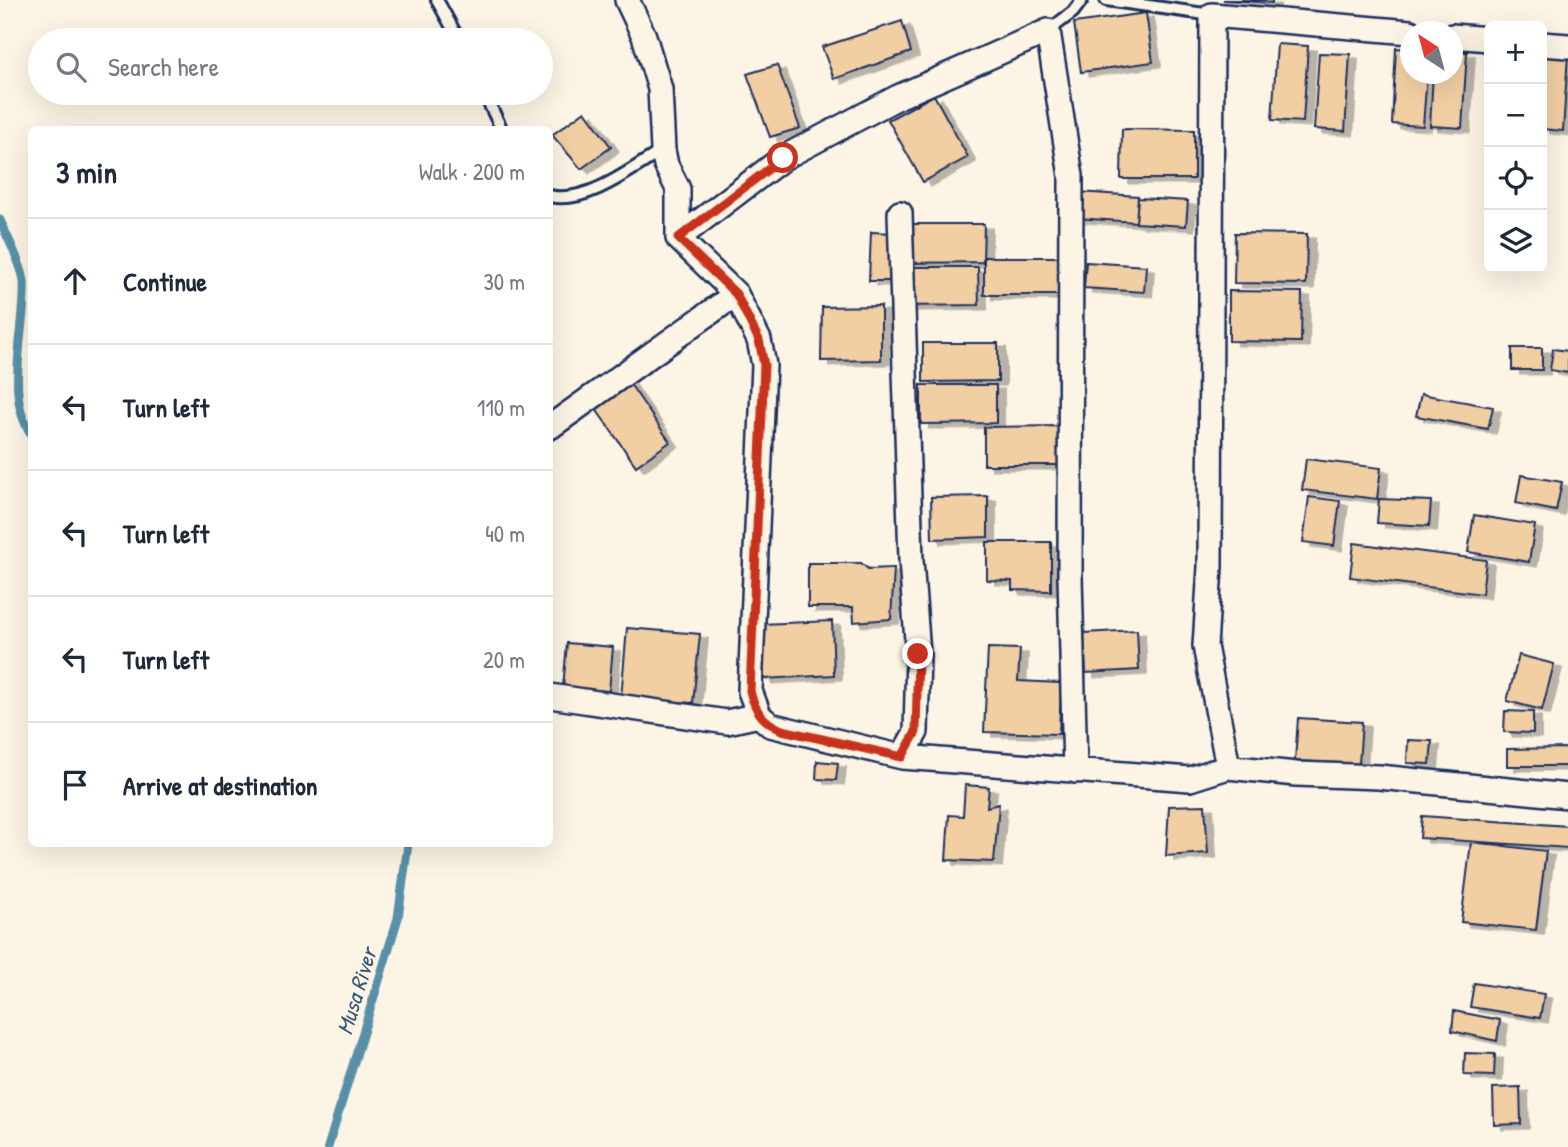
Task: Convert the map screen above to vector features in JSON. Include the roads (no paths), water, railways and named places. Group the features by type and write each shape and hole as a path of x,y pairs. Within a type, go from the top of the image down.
{"street":[{"path":"626,0 645,36 660,89 663,150 666,165 678,189 678,238 736,294 759,340 764,365 750,691 759,715 770,725 902,757 1191,779 1228,767 1296,774 1378,777 1568,796"},
{"path":"1228,767 1205,646 1210,553 1212,15 1400,31"},
{"path":"678,238 783,158 898,97 1048,31 1071,176 1070,576 1075,771"},
{"path":"1463,37 1484,39"},
{"path":"1547,44 1568,46"},
{"path":"900,213 911,560 918,654 916,732 902,757"},
{"path":"553,425 736,294"},
{"path":"553,695 727,722 759,715"}],"lane":[{"path":"437,0 452,28"},
{"path":"1048,31 1073,12 1082,0"},
{"path":"1106,0 1212,15"},
{"path":"490,105 500,126"},
{"path":"553,198 561,199 594,190 663,150"}],"waterway":[{"name":"Musa River","path":"0,220 24,281 18,381 19,401 28,428"},
{"name":"Musa River","path":"328,1147 398,918 408,847"}]}
